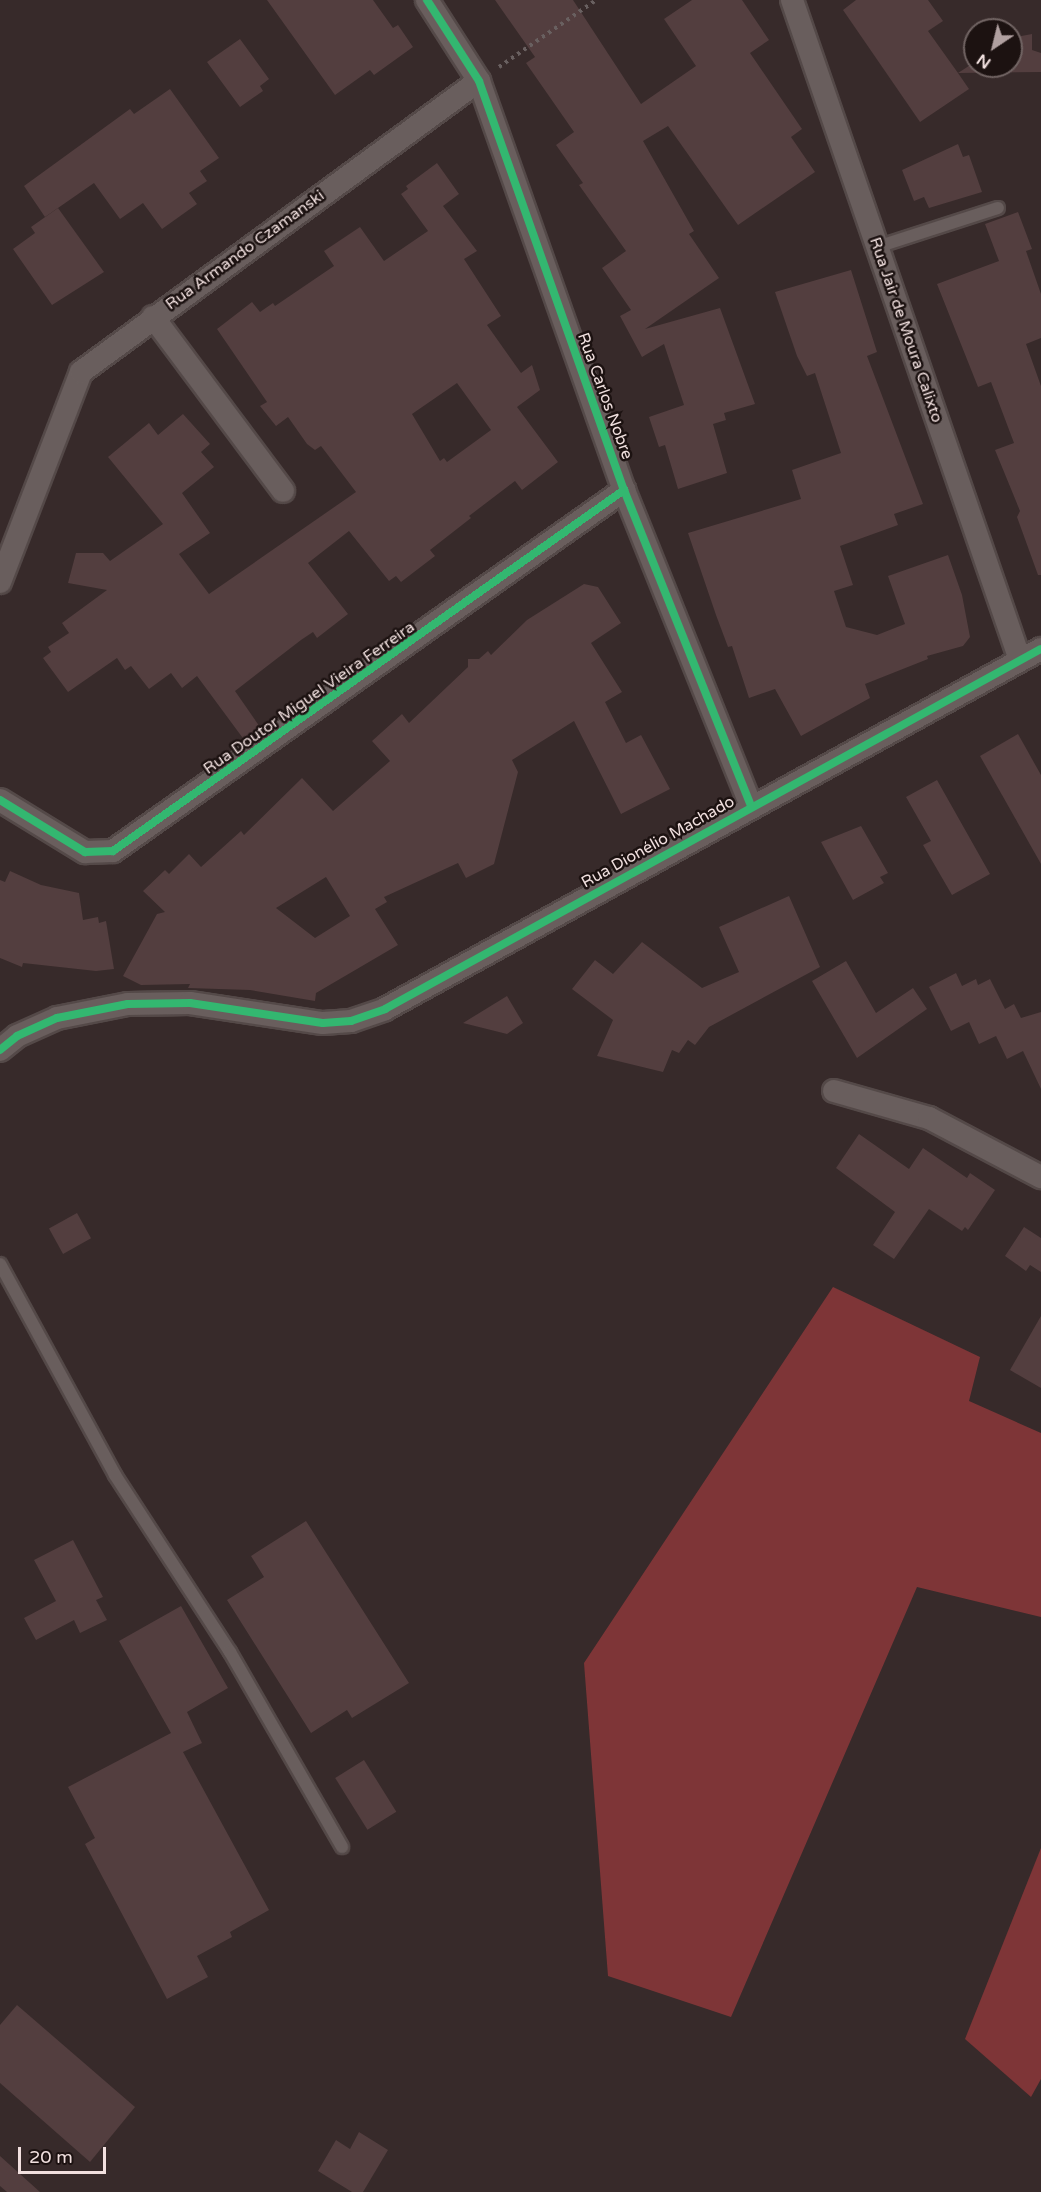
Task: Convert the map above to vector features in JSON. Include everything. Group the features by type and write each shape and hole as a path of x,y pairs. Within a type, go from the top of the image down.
{"street":[{"name":"Rua Carlos Nobre","path":"427,0 479,81 624,490 752,806"},
{"name":"Rua Jair de Moura Calixto","path":"792,0 1020,660"},
{"name":"Rua Armando Czamanski","path":"0,582 78,375 153,317 479,81"},
{"path":"153,317 283,491"},
{"name":"Rua Doutor Miguel Vieira Ferreira","path":"0,800 85,852 113,850 624,490"},
{"name":"Rua Dionélio Machado","path":"0,1050 17,1036 57,1018 128,1004 190,1003 323,1023 351,1022 385,1009 1041,649"},
{"path":"834,1090 929,1118 1041,1177"}],"lane":[{"path":"877,246 998,208"},
{"path":"0,1264 115,1475 230,1652 342,1847"}],"path":[{"path":"479,81 596,0"}],"shaded area":[{"path":"833,1287 980,1357 969,1401 1041,1433 1041,1617 917,1587 731,2017 608,1976 584,1663"},
{"path":"1041,1848 1041,2079 1031,2097 965,2039"}],"building":[{"path":"267,0 373,0 393,28 398,25 413,47 374,75 370,70 335,95"},
{"path":"495,0 573,0 641,104 696,66 664,19 692,0 742,0 769,40 750,53 802,129 791,137 815,172 738,225 668,126 643,141 694,231 689,234 719,278 645,329 720,308 755,404 724,413 726,420 713,424 727,473 678,489 665,445 659,447 649,417 684,405 664,344 642,357 620,316 631,310 602,268 626,251 579,185 583,183 556,145 574,132 526,63 535,57"},
{"path":"856,0 928,0 943,21 928,31 969,89 920,122 843,10"},
{"path":"1032,34 1032,50 1041,53 1041,72 1023,72 1023,36"},
{"path":"240,39 269,79 260,86 263,91 240,107 207,62"},
{"path":"170,89 219,158 200,171 207,181 189,193 197,204 162,229 143,203 120,219 94,183 45,217 24,186 130,109 134,114"},
{"path":"958,144 963,157 969,155 982,192 929,208 924,197 914,201 902,170"},
{"path":"437,163 459,194 443,206 477,251 464,259 501,316 487,325 521,373 532,365 540,390 517,407 558,462 522,490 515,481 469,516 471,518 430,550 435,556 401,582 396,576 389,581 349,531 308,563 348,614 317,638 313,632 301,640 235,691 262,730 245,741 197,676 182,688 171,673 149,689 131,666 125,670 117,658 68,692 43,658 51,652 48,647 69,633 62,623 107,590 68,583 76,553 103,553 110,561 163,524 108,457 149,423 158,435 183,414 210,444 201,452 214,467 182,493 210,533 179,554 209,594 356,492 321,446 315,450 307,444 288,417 276,426 260,406 267,402 217,329 252,302 260,312 273,303 275,306 334,266 324,251 360,227 384,261 428,231 401,194 408,189 406,186","holes":["457,383 491,430 447,462 444,458 440,461 412,414"]},
{"path":"58,208 104,272 52,305 13,249 35,233 31,227"},
{"path":"1018,212 1032,249 1026,251 1041,294 1041,338 1026,344 1041,386 1041,575 1038,575 1017,517 1020,511 995,450 1014,443 991,382 978,387 937,284 999,261 985,224"},
{"path":"851,270 877,352 867,356 923,504 894,514 898,525 840,546 853,585 834,591 846,627 877,635 905,624 888,576 948,555 962,595 970,637 963,646 927,656 928,659 865,684 870,698 801,736 775,689 749,698 732,646 728,647 716,615 688,533 801,499 792,470 841,453 815,373 807,376 797,356 775,292"},
{"path":"584,584 598,587 621,623 591,643 622,692 605,702 626,743 641,735 670,789 621,814 574,721 512,760 518,772 494,864 466,878 458,863 384,897 387,902 375,909 398,945 316,993 315,1001 250,990 188,988 190,984 141,985 123,976 157,914 165,912 143,891 165,870 169,874 189,854 201,867 241,831 244,835 302,778 333,811 390,761 372,741 402,714 409,723 468,667 468,659 479,659 488,651 491,655 527,620","holes":["326,877 350,916 315,938 276,908"]},
{"path":"1018,734 1041,775 1041,864 980,756"},
{"path":"937,780 990,874 952,895 923,845 931,841 906,797"},
{"path":"861,826 888,873 880,877 884,883 853,900 821,842"},
{"path":"10,871 41,885 79,893 83,920 98,917 99,923 106,921 114,969 96,971 23,963 22,967 0,958 0,880 5,882"},
{"path":"789,896 820,967 709,1027 695,1045 688,1040 679,1053 672,1050 663,1072 597,1056 613,1020 572,989 595,960 613,974 642,942 702,988 739,972 719,927"},
{"path":"846,961 876,1013 913,988 927,1009 857,1058 812,981"},
{"path":"956,973 962,986 976,979 978,985 990,979 1005,1009 1014,1004 1021,1018 1041,1012 1041,1089 1023,1051 1007,1059 996,1036 979,1044 969,1022 951,1031 929,987"},
{"path":"507,996 523,1023 507,1034 463,1023"},
{"path":"859,1134 909,1169 923,1148 967,1178 970,1173 995,1190 968,1230 965,1227 962,1231 929,1209 894,1259 873,1245 895,1212 836,1168"},
{"path":"77,1213 91,1238 63,1254 49,1229"},
{"path":"1024,1227 1041,1238 1041,1272 1030,1265 1026,1271 1005,1256"},
{"path":"1041,1316 1041,1388 1010,1370"},
{"path":"306,1521 409,1683 352,1718 347,1710 311,1733 227,1600 264,1577 251,1556"},
{"path":"73,1540 103,1597 96,1600 107,1620 80,1633 74,1620 36,1640 24,1618 56,1601 34,1560"},
{"path":"181,1606 228,1688 187,1712 202,1743 183,1752 269,1910 230,1932 232,1937 197,1956 208,1977 167,1999 85,1844 95,1838 68,1787 171,1733 119,1641"},
{"path":"364,1760 396,1812 367,1830 335,1778"},
{"path":"17,2005 135,2107 90,2162 0,2083 0,2025"},
{"path":"359,2132 388,2150 363,2192 352,2192 318,2171 336,2140 350,2149"},
{"path":"0,2156 40,2192 7,2192 0,2186"}],"cycle path":[{"path":"427,0 479,81 624,490 751,806"},
{"path":"0,800 85,852 113,851 624,490"},
{"path":"0,1050 17,1036 57,1018 128,1004 190,1003 323,1023 351,1021 385,1009 1041,649"}]}
